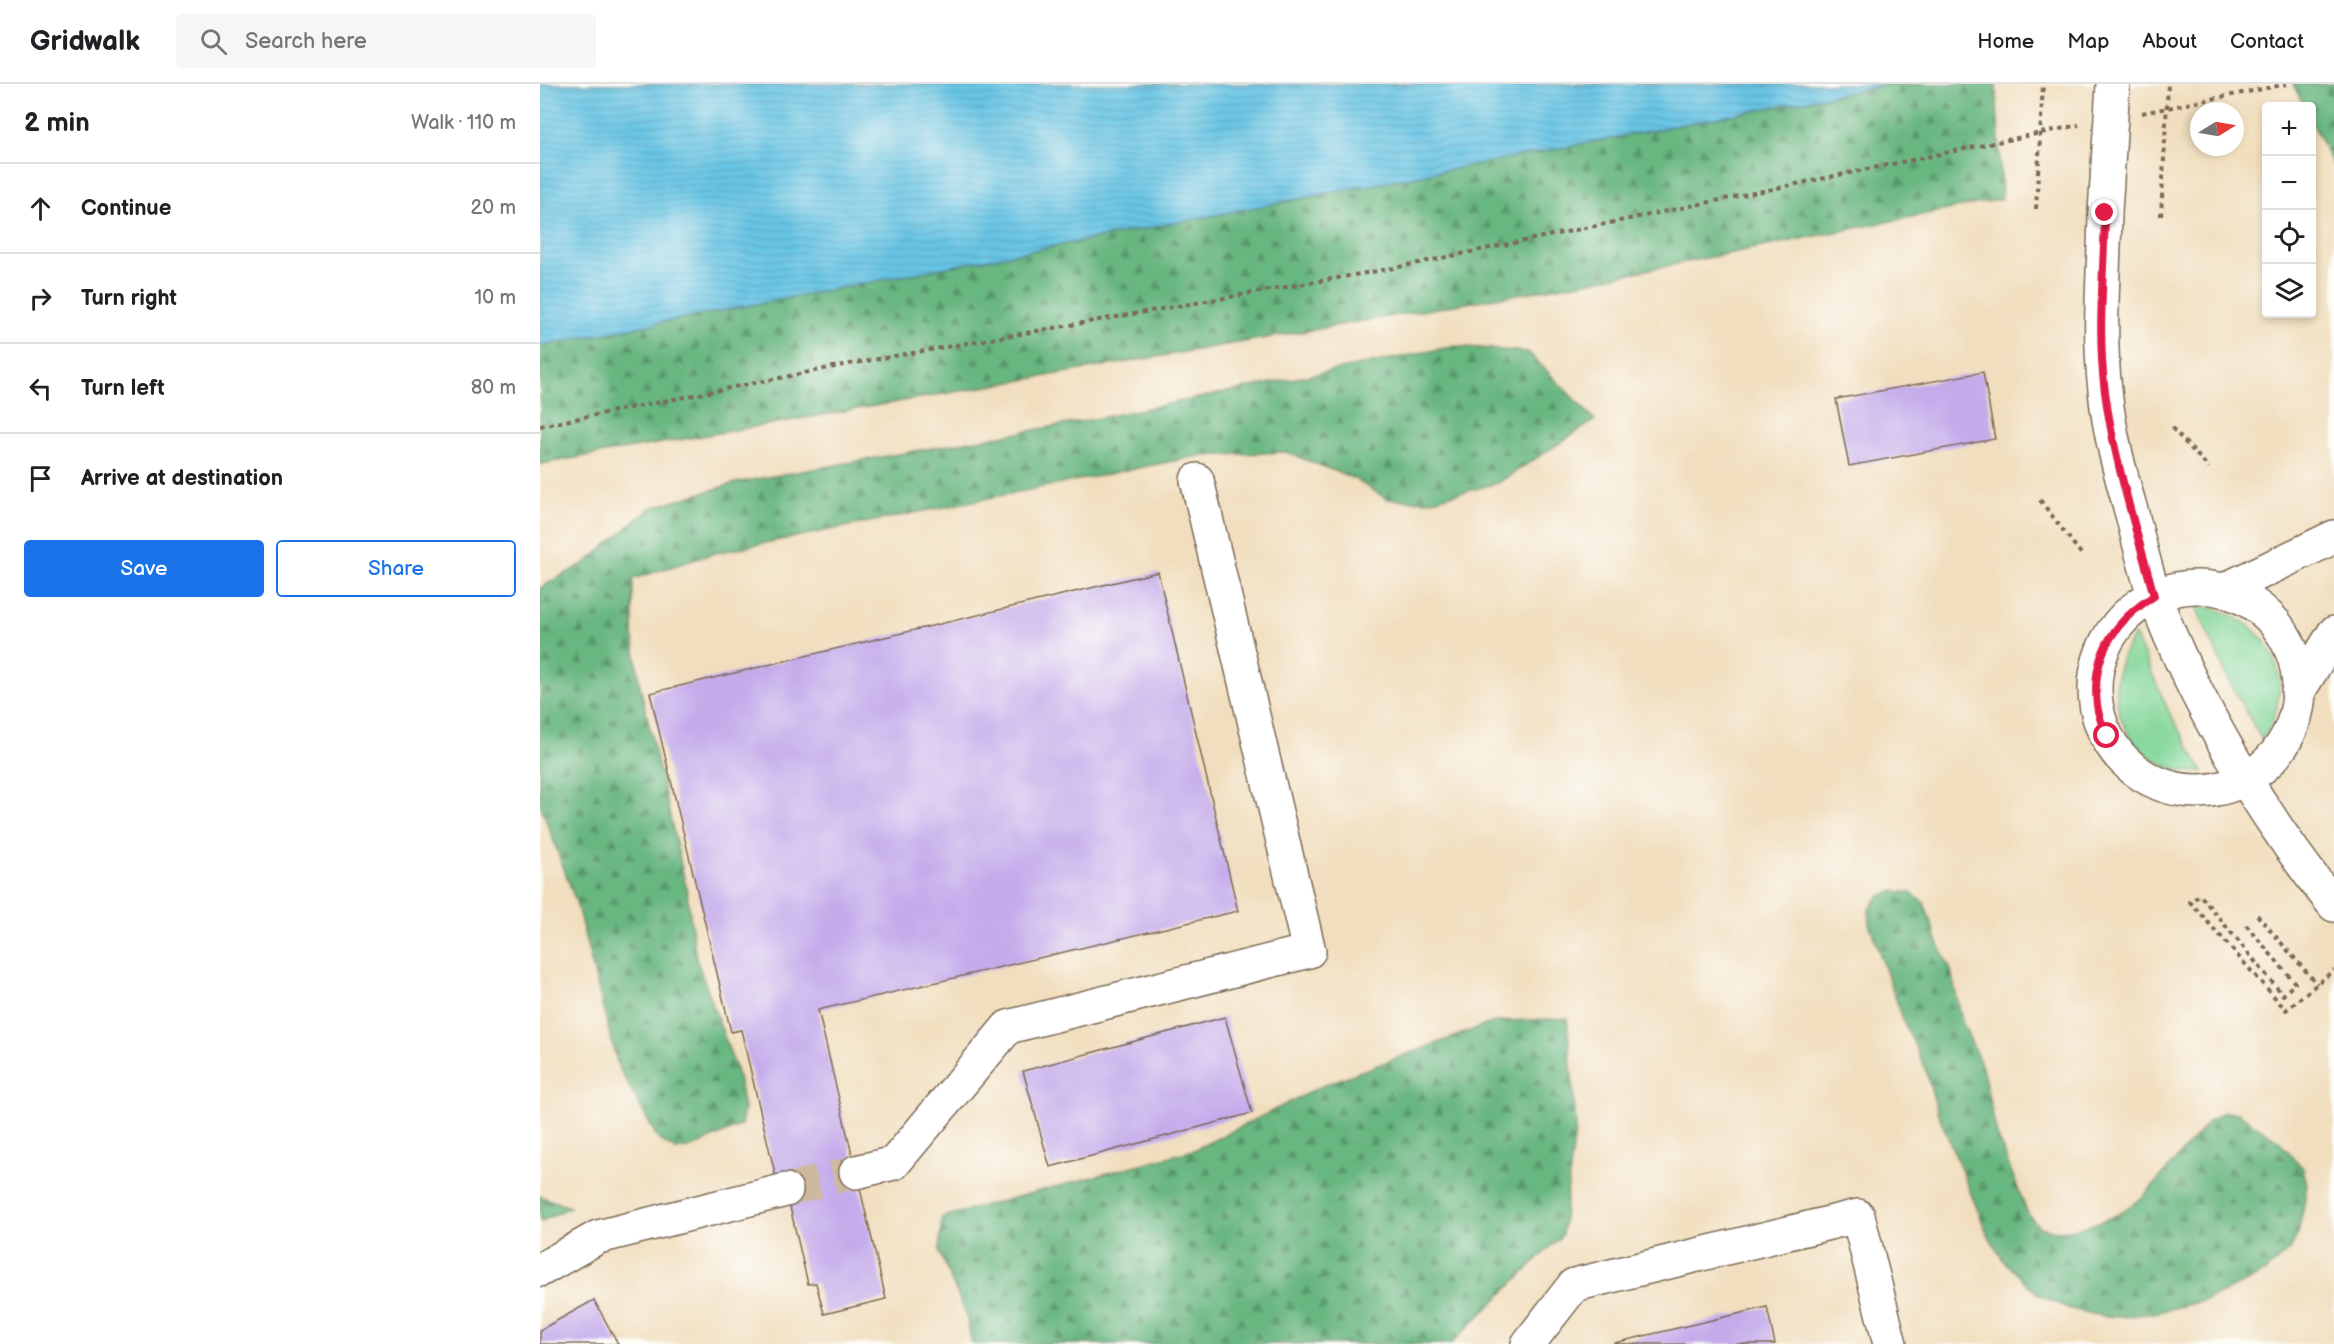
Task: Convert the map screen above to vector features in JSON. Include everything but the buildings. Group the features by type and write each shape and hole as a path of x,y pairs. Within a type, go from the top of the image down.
{"street":[{"path":"2113,84 2105,213 2102,327 2104,389 2115,452 2154,596 2199,697 2246,778 2308,873 2334,905"},
{"path":"856,1172 894,1163 1008,1027 1309,951 1197,480"},
{"path":"2224,591 2334,537"},
{"path":"2201,587 2224,591 2246,599 2266,613 2282,631 2294,656 2299,683 2298,709 2290,734 2275,756 2256,773 2233,785 2208,791 2182,790 2150,780 2125,762 2107,736 2097,707 2096,676 2105,646 2118,625 2134,609 2154,596 2177,589 2201,587"},
{"path":"2298,692 2334,633"},
{"path":"540,1270 598,1238 786,1190"},
{"path":"1528,1344 1574,1285 1858,1216 1890,1344"}],"path":[{"path":"2036,209 2043,84"},
{"path":"2161,216 2169,84"},
{"path":"540,426 844,365 1394,268 1984,144"},
{"path":"2172,428 2209,468"},
{"path":"2040,500 2082,555"},
{"path":"2246,925 2295,983 2283,995 2199,895 2190,902 2286,1010 2334,970"},
{"path":"2257,915 2318,984"}],"green space":[{"path":"1891,84 1996,84 2002,199 1576,284 540,464 540,346"},
{"path":"2293,84 2334,84 2334,167 2316,130 2316,102 2302,102"},
{"path":"1455,346 1528,352 1595,420 1498,483 1428,501 1387,499 1355,479 1286,452 1198,456 715,553 633,579 633,635 640,686 686,886 696,958 737,1072 744,1108 741,1125 693,1147 676,1150 658,1139 618,1066 576,902 540,804 540,588 585,563 651,508 739,482 1079,422"},
{"path":"2196,607 2224,612 2245,623 2261,637 2272,654 2278,674 2279,695 2274,717 2262,740 2229,681"},
{"path":"2135,635 2169,712 2203,772 2180,770 2159,762 2143,751 2131,737 2122,721 2117,704 2116,686 2125,651"},
{"path":"1894,891 1911,893 1924,903 1951,971 1962,1021 1982,1067 1997,1135 2028,1214 2039,1227 2055,1231 2070,1230 2086,1227 2117,1215 2144,1196 2209,1121 2223,1112 2238,1113 2280,1142 2303,1168 2307,1184 2305,1200 2298,1234 2290,1249 2265,1272 2249,1281 2203,1301 2154,1313 2122,1317 2103,1316 2070,1309 2039,1295 2003,1260 1987,1233 1938,1113 1925,1068 1904,1022 1870,926 1869,910 1879,896"},
{"path":"1567,1018 1576,1123 1562,1235 1451,1344 972,1344 966,1314 939,1252 942,1217 1194,1150 1324,1085 1494,1022"},
{"path":"540,1196 570,1207 540,1222"}],"water":[{"path":"540,84 1891,84 540,346"}],"tunnel":[{"path":"786,1190 856,1172"}],"route":[{"path":"2105,213 2102,327 2104,389 2115,452 2154,596 2134,609 2118,625 2105,646 2096,676 2097,707 2107,736"}]}
